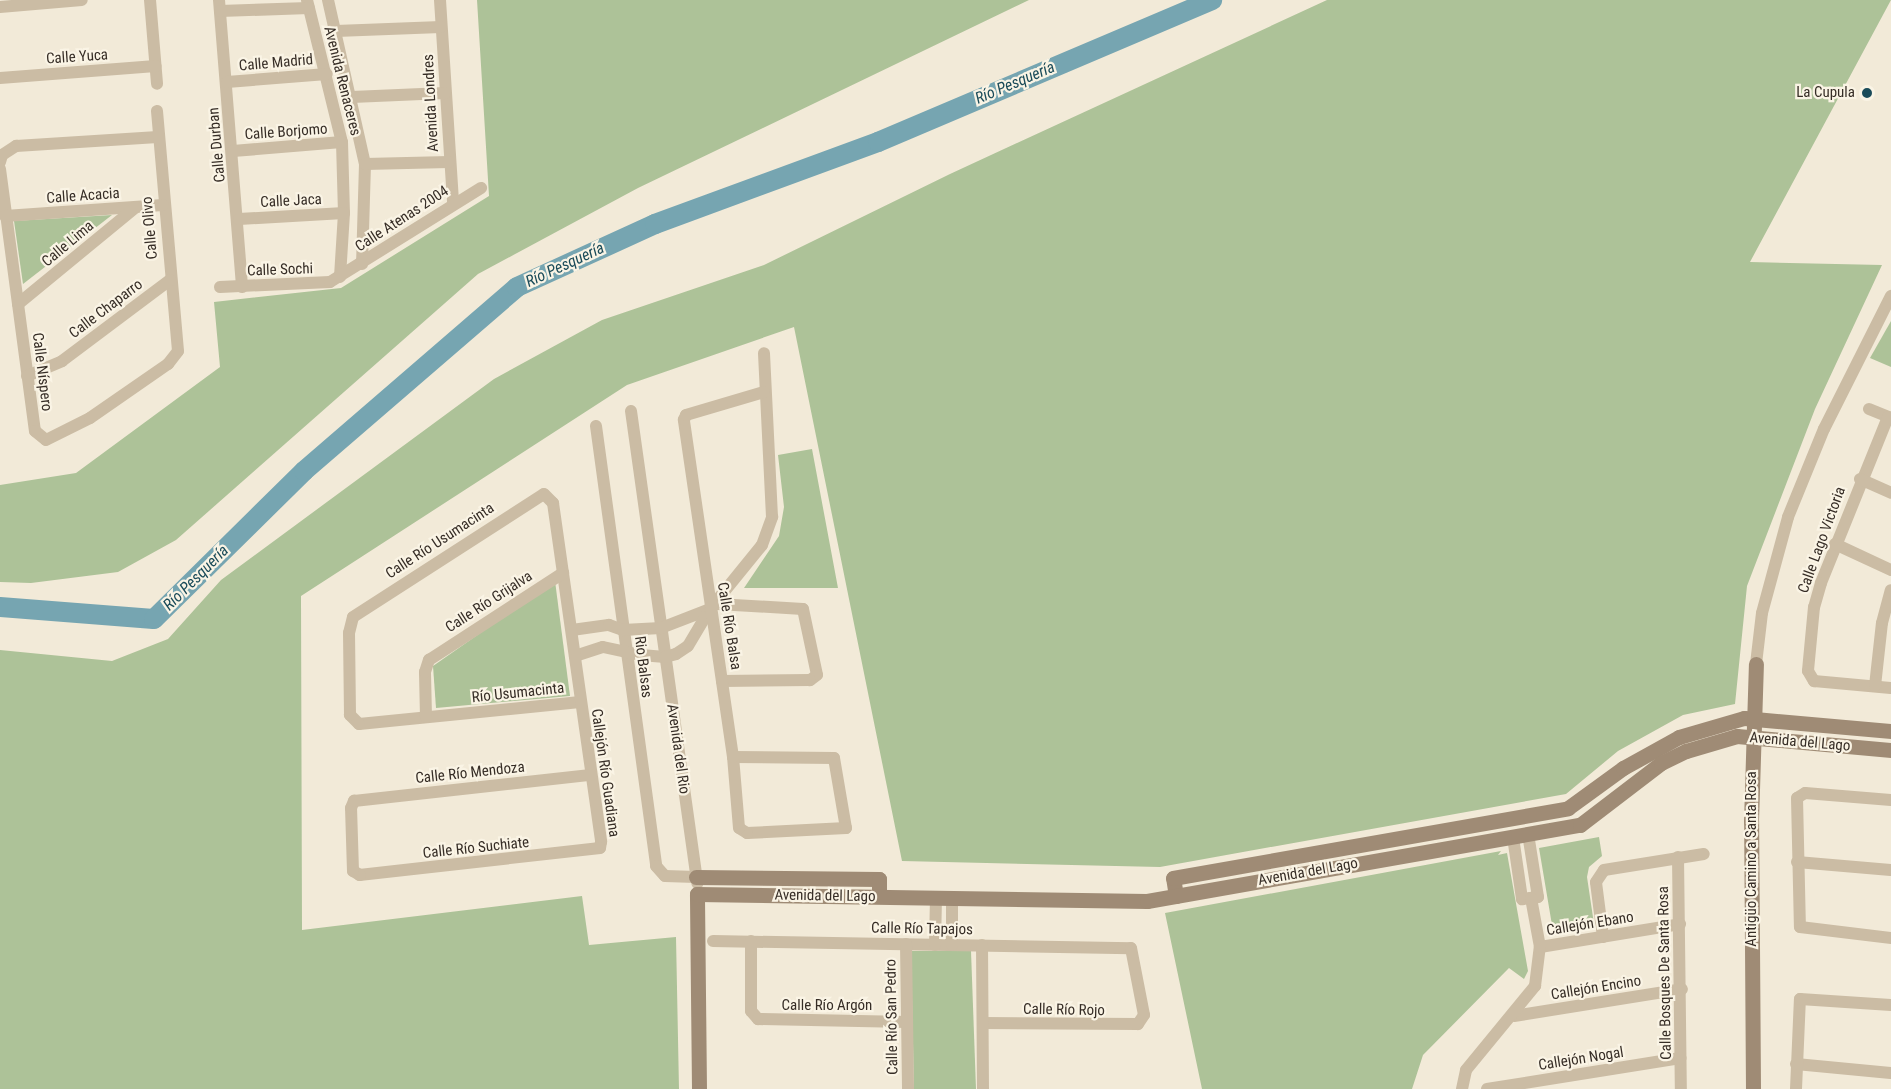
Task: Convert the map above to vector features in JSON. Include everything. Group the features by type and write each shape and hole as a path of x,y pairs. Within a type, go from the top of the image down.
{"street":[{"path":"0,7 82,0"},
{"path":"150,0 157,84"},
{"name":"Avenida Renaceres","path":"328,0 352,97 365,164 362,264"},
{"name":"Avenida Londres","path":"440,0 453,203"},
{"path":"220,6 308,4"},
{"name":"Avenida Renaceres","path":"308,4 342,142 344,213 340,277"},
{"name":"Calle Durban","path":"220,6 243,287"},
{"path":"336,31 441,27"},
{"name":"Calle Yuca","path":"0,78 156,66"},
{"name":"Calle Madrid","path":"226,82 327,74"},
{"path":"352,97 445,93"},
{"name":"Calle Olivo","path":"156,111 170,280 180,341"},
{"path":"0,162 2,155 16,146 158,137"},
{"name":"Calle Borjomo","path":"233,151 342,142"},
{"path":"365,164 449,162"},
{"name":"Calle Níspero","path":"0,169 5,216 6,260 18,304 35,431 46,440 90,418 174,359 180,341"},
{"name":"Calle Atenas 2004","path":"340,277 453,203 481,188"},
{"name":"Calle Acacia","path":"5,216 163,205"},
{"name":"Calle Lima","path":"18,304 136,207"},
{"name":"Calle Jaca","path":"239,219 344,213"},
{"name":"Calle Sochi","path":"220,287 314,285 340,277"},
{"name":"Calle Chaparro","path":"27,376 62,361 170,280"},
{"name":"Antigüo Camino a Santa Rosa","path":"1753,1089 1754,719 1756,664 1762,613 1788,517 1828,419 1890,299"},
{"path":"575,656 591,648 665,657 688,646 714,607 762,545 772,517 764,392 764,353"},
{"name":"Calle Río Balsa","path":"733,758 831,757 836,763 847,826 843,831 743,832 739,828 733,758 714,607 684,423 686,415 764,392"},
{"path":"1869,409 1890,417"},
{"name":"Avenida del Rio","path":"632,411 696,877 699,1089"},
{"name":"Calle Lago Victoria","path":"1875,686 1810,679 1814,607 1834,544 1860,479 1890,417"},
{"name":"Rio Balsas","path":"596,426 624,651 656,866 665,876 696,877"},
{"path":"1860,479 1891,493"},
{"name":"Río Usumacinta","path":"353,616 349,633 351,719 359,724 580,702 553,503 544,494"},
{"name":"Calle Río Usumacinta","path":"353,616 544,494"},
{"path":"1834,544 1891,570"},
{"name":"Calle Río Grijalva","path":"426,717 425,672 431,657 563,573"},
{"path":"1891,590 1882,622 1875,686 1891,688"},
{"path":"572,630 609,625 623,630 661,628 714,607 803,609 816,678 722,681"},
{"name":"Callejón Río Guadiana","path":"580,702 600,848"},
{"name":"Avenida del Lago","path":"1176,896 1173,878 1568,808 1623,768 1679,737 1744,718 1891,731"},
{"name":"Avenida del Lago","path":"697,894 1147,901 1580,825 1638,777 1686,751 1737,736 1891,750"},
{"name":"Calle Río Mendoza","path":"354,874 352,802 591,775"},
{"path":"1891,800 1798,794 1797,862 1800,927 1891,938"},
{"path":"1528,834 1530,898"},
{"path":"1462,1089 1466,1070 1514,1017 1535,986 1540,947 1530,898 1513,837"},
{"name":"Calle Río Suchiate","path":"354,874 600,848"},
{"path":"1334,850 1338,867"},
{"path":"1603,937 1596,882 1599,875 1611,867 1704,854"},
{"name":"Calle Bosques De Santa Rosa","path":"1678,857 1682,989 1681,1089"},
{"path":"1797,862 1891,870"},
{"name":"Avenida del Lago","path":"696,877 879,879 879,896"},
{"path":"935,945 936,897"},
{"path":"952,897 952,945"},
{"name":"Callejón Ebano","path":"1540,947 1680,924"},
{"name":"Calle Río Tapajos","path":"712,941 1131,948 1143,1020"},
{"name":"Calle Río Argón","path":"751,941 751,1011 764,1021 907,1022"},
{"name":"Calle Río San Pedro","path":"906,944 908,1089"},
{"path":"982,945 983,1089"},
{"name":"Callejón Encino","path":"1514,1017 1682,989"},
{"path":"1796,1089 1800,999 1891,1005"},
{"name":"Calle Río Rojo","path":"983,1023 1131,1026 1143,1020"},
{"name":"Callejón Nogal","path":"1487,1089 1681,1058"},
{"path":"1796,1064 1891,1073"}],"green space":[{"path":"477,0 1029,0 638,188 478,274 176,540 118,572 31,583 0,582 0,485 76,473 220,367 214,302 341,288 489,196"},
{"path":"1327,0 1891,0 1750,262 1882,265 1815,409 1747,586 1735,704 1683,715 1618,751 1566,794 1160,867 902,861 794,327 627,385 301,596 302,930 582,896 589,945 676,937 679,1089 0,1089 0,650 112,661 168,639 221,580 494,379 602,320 764,265 950,174"},
{"path":"112,215 23,284 14,221"},
{"path":"1891,321 1891,367 1870,358"},
{"path":"812,449 838,588 744,588 779,536 784,507 778,455"},
{"path":"555,581 570,696 436,708 433,666"},
{"path":"1599,837 1602,856 1589,867 1587,877 1594,924 1553,931 1539,848"},
{"path":"1501,851 1498,855 1507,853 1528,971 1524,979 1509,968 1423,1055 1412,1089 1202,1089 1165,913"},
{"path":"911,951 971,951 976,1089 914,1089"}],"waterway":[{"name":"Río Pesquería","path":"0,607 154,619 304,471 517,287 655,224 878,142 1212,0"}],"place":[{"name":"La Cupula","path":"1867,93"}]}
